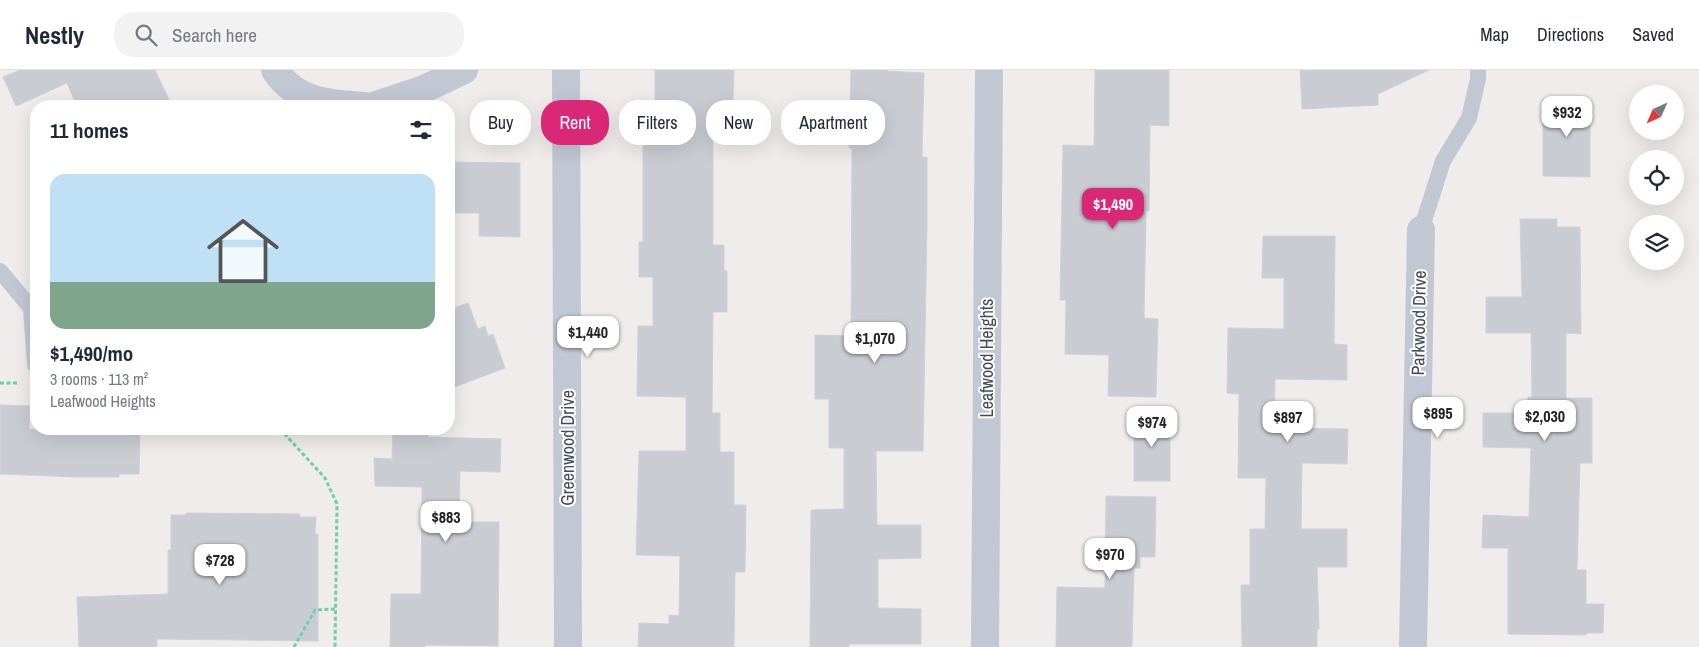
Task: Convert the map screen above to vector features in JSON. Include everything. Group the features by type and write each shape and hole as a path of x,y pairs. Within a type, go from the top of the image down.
{"street":[{"path":"275,70 281,80 294,91 319,100"},
{"path":"390,100 424,89 464,70"},
{"name":"Greenwood Drive","path":"566,70 568,647"},
{"name":"Leafwood Heights","path":"985,647 989,70"},
{"name":"Parkwood Drive","path":"1414,647 1421,230"}],"lane":[{"name":"Parkwood Drive","path":"1421,230 1443,161 1469,118 1478,79 1478,70"},
{"path":"0,270 30,306"}],"path":[{"path":"285,435 324,478 336,504 336,647"},
{"path":"294,647 315,610 336,609"}],"building":[{"path":"20,70 155,70 169,100 74,100 67,83 16,106 3,77"},
{"path":"655,70 734,70 733,100 706,100 706,145 713,145 713,245 724,245 724,270 727,271 727,312 713,312 712,413 720,413 720,452 734,452 734,505 746,505 745,572 735,572 734,647 638,647 639,623 669,624 669,615 679,616 680,556 636,555 639,451 686,451 686,397 637,396 638,326 653,326 653,277 639,277 639,242 643,242 643,145 696,145 696,100 655,100"},
{"path":"851,70 924,73 922,157 927,157 927,225 923,451 876,451 877,525 921,525 921,558 878,559 878,608 921,609 921,644 849,644 849,647 810,647 811,510 844,509 844,448 829,448 829,399 815,399 815,335 851,336 852,148 849,148 849,145 885,145 885,100 850,100"},
{"path":"1095,70 1169,70 1169,126 1150,125 1149,211 1146,211 1144,318 1158,319 1156,397 1108,396 1109,355 1065,354 1066,300 1060,300 1063,145 1094,146"},
{"path":"1300,70 1429,70 1378,94 1378,105 1302,109"},
{"path":"1543,100 1590,100 1590,177 1543,176"},
{"path":"455,162 520,163 520,237 479,236 479,213 455,213"},
{"path":"1520,219 1557,219 1557,227 1580,227 1581,334 1566,333 1566,398 1592,398 1592,463 1580,463 1577,570 1586,570 1586,604 1604,604 1603,633 1586,633 1586,635 1508,634 1508,548 1482,548 1483,515 1529,517 1531,448 1483,447 1483,413 1528,413 1528,397 1532,397 1531,333 1486,333 1486,297 1522,297"},
{"path":"1263,236 1335,236 1334,344 1347,345 1347,380 1275,379 1274,428 1348,429 1347,464 1302,463 1301,529 1347,529 1347,567 1317,567 1319,629 1317,629 1317,647 1242,647 1241,585 1250,585 1250,529 1265,529 1266,478 1238,478 1239,394 1227,393 1228,328 1284,329 1284,278 1262,278"},
{"path":"468,303 478,329 485,326 488,336 493,334 505,368 455,387 455,308"},
{"path":"0,405 30,406 30,435 140,435 139,474 119,474 119,477 75,477 0,474"},
{"path":"1134,416 1170,416 1170,481 1134,481"},
{"path":"393,435 501,439 500,472 460,471 459,522 499,522 498,646 425,645 425,647 390,647 391,594 421,594 422,487 375,486 374,458 392,459"},
{"path":"1106,496 1156,497 1155,557 1140,557 1140,568 1134,568 1132,647 1056,647 1057,587 1105,588"},
{"path":"186,513 300,514 299,517 316,517 315,534 318,534 318,641 157,639 157,646 152,647 79,647 77,597 168,594 168,550 171,550 171,515 186,515"}]}
